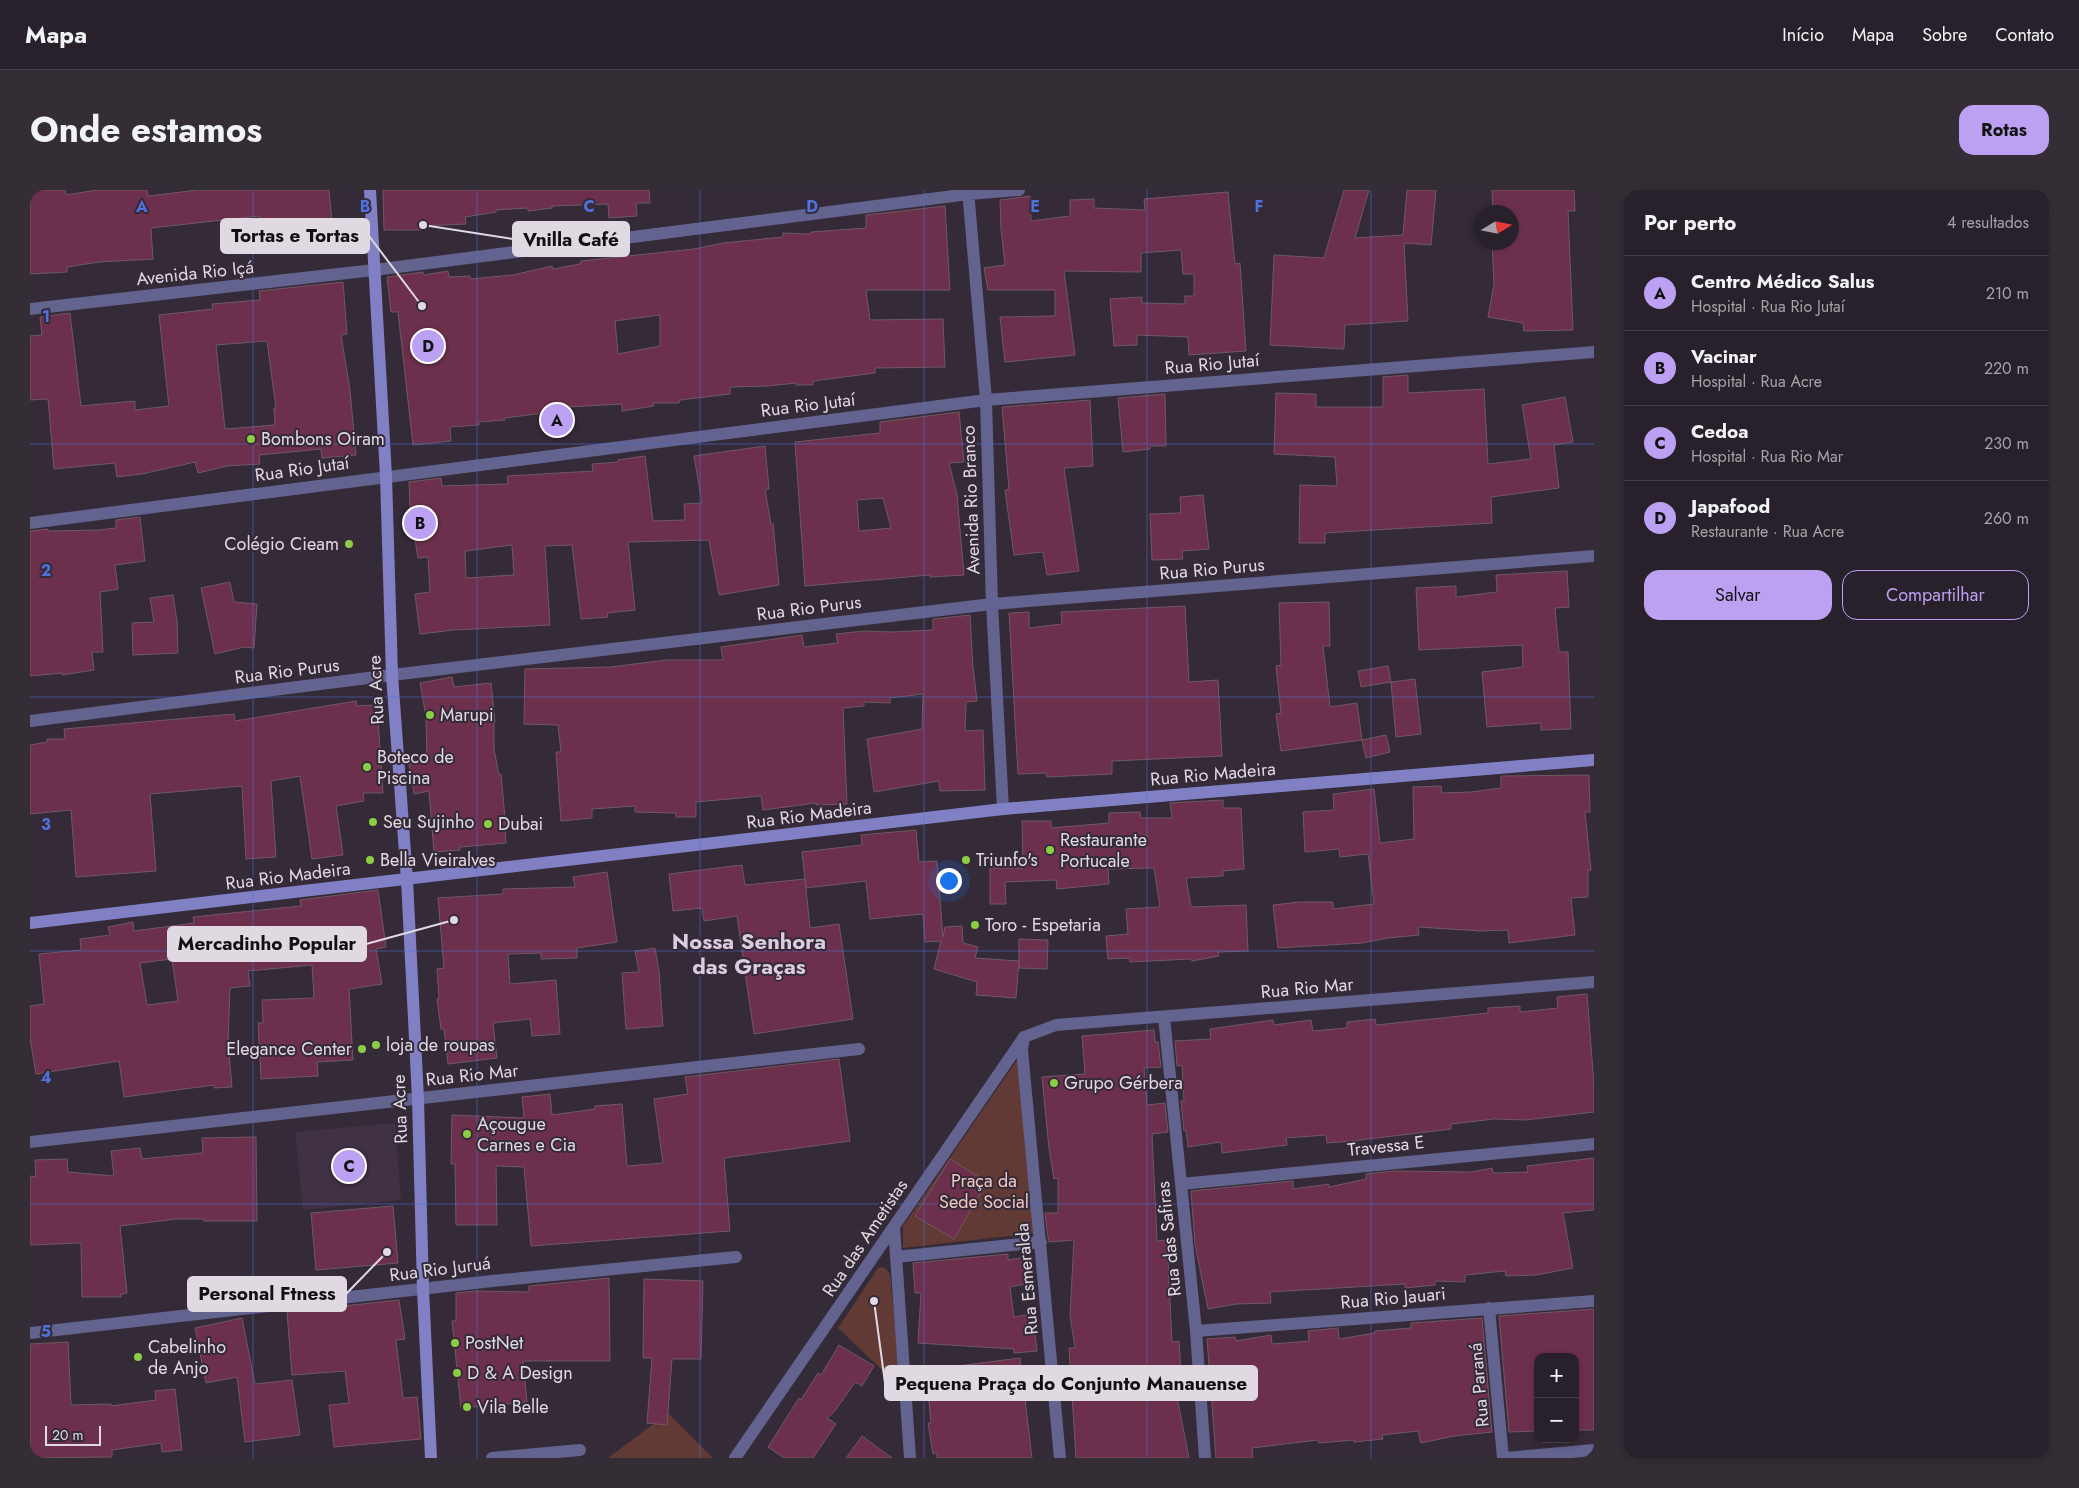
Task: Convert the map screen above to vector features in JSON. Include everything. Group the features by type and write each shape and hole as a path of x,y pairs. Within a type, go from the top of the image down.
{"street":[{"name":"Rua Acre","path":"370,190 386,476 392,675 407,880 418,1099 423,1289 431,1458"},
{"name":"Avenida Rio Içá","path":"30,309 374,270 968,192 1019,190"},
{"name":"Avenida Rio Branco","path":"968,192 986,400 992,604 1003,810"},
{"name":"Rua Rio Jutaí","path":"30,523 986,400 1594,352"},
{"name":"Rua Rio Purus","path":"30,721 392,675 992,604 1594,556"},
{"name":"Rua Rio Madeira","path":"30,923 1003,810 1594,760"},
{"name":"Rua Rio Mar","path":"1024,1037 1056,1025 1594,982"},
{"name":"Rua das Safiras","path":"1164,1017 1196,1331 1205,1458"},
{"name":"Rua das Ametistas","path":"735,1458 1024,1037"},
{"name":"Rua Esmeralda","path":"1024,1037 1022,1050 1060,1458"},
{"name":"Rua Rio Mar","path":"30,1142 859,1049"},
{"name":"Travessa E","path":"1181,1184 1594,1144"},
{"path":"894,1227 910,1458"},
{"path":"896,1257 1041,1242"},
{"name":"Rua Rio Juruá","path":"30,1334 492,1281 736,1258"},
{"name":"Rua Rio Jauari","path":"1196,1331 1594,1301"},
{"name":"Rua Paraná","path":"1489,1308 1504,1458"},
{"path":"492,1458 580,1450"},
{"path":"1504,1458 1533,1457 1594,1450"}],"shaded area":[{"path":"395,1123 401,1200 303,1210 295,1132"}],"green space":[{"name":"Praça da Sede Social","path":"1019,1057 1035,1233 903,1248 903,1226"},
{"path":"882,1267 890,1274 901,1388 838,1328 878,1268"},
{"path":"668,1413 713,1458 608,1458"}],"building":[{"path":"30,190 65,190 66,195 97,190 147,190 148,196 198,190 329,190 332,223 260,229 259,216 151,228 153,259 99,262 67,267 67,272 30,274"},
{"path":"383,190 649,190 650,203 636,203 637,216 609,218 608,204 552,206 552,208 528,211 528,208 496,210 496,212 465,217 466,224 421,226 421,230 384,230"},
{"path":"1344,190 1369,190 1355,238 1403,235 1407,190 1436,190 1431,245 1404,243 1408,321 1345,325 1344,349 1270,345 1274,255 1324,258"},
{"path":"1492,190 1574,190 1575,211 1568,211 1573,330 1524,331 1523,323 1488,317 1494,284 1492,250 1519,250 1519,205 1493,205"},
{"path":"1228,192 1235,264 1240,263 1246,351 1189,355 1188,337 1137,335 1137,345 1114,346 1110,299 1142,297 1142,303 1185,304 1185,296 1194,296 1194,274 1183,274 1181,250 1141,253 1141,272 1064,271 1075,355 1005,362 1000,317 1055,316 1055,290 988,290 984,268 1005,265 1000,200 1030,196 1031,221 1070,216 1070,200 1094,199 1094,208 1145,210 1144,199"},
{"path":"945,206 950,290 866,290 870,320 943,319 945,367 875,368 875,373 813,381 813,385 796,385 796,383 730,387 730,394 680,400 679,403 653,403 654,406 622,411 622,404 568,407 568,410 479,422 479,425 450,427 451,441 413,445 398,312 391,312 387,277 423,272 424,275 448,271 449,277 470,276 470,279 513,275 552,266 553,269 580,264 581,261 783,237 783,233 811,234 811,232 866,228 866,215","holes":["660,315 660,346 618,354 615,321"]},
{"path":"343,282 347,334 341,335 350,390 356,455 322,458 321,449 259,455 260,464 227,466 198,473 195,462 142,474 117,477 115,463 54,469 48,399 30,400 30,336 42,335 40,317 70,313 81,406 135,401 135,410 169,406 159,315 213,309 212,304 260,300 259,291","holes":["267,341 276,408 274,408 275,425 225,429 216,345"]},
{"path":"1408,375 1408,393 1484,389 1488,464 1531,459 1522,405 1565,397 1573,442 1554,445 1559,488 1491,497 1492,523 1325,533 1325,543 1299,543 1300,485 1337,486 1335,457 1274,454 1276,393 1316,394 1316,407 1383,407 1383,377"},
{"path":"1165,394 1166,446 1150,446 1150,449 1123,452 1118,398"},
{"path":"1090,400 1093,466 1064,468 1079,571 1047,575 1043,552 1014,555 1005,490 1009,489 1002,407"},
{"path":"959,412 964,462 949,463 957,495 964,575 930,577 930,575 805,586 795,442 880,433 880,422","holes":["883,498 891,528 859,531 857,500"]},
{"path":"765,446 769,489 765,490 771,524 773,524 779,585 719,595 709,540 628,542 635,610 607,613 608,617 581,619 572,545 545,546 550,625 454,630 420,634 415,594 430,592 428,557 418,558 414,534 411,534 409,482 441,478 442,486 508,484 507,476 593,471 592,464 618,462 618,460 645,456 653,521 685,520 684,504 702,503 694,456","holes":["512,545 514,575 466,578 465,551"]},
{"path":"1203,495 1209,549 1182,551 1183,559 1152,560 1150,514 1181,513 1180,497"},
{"path":"140,517 145,561 115,565 118,589 100,592 103,652 92,652 94,670 62,675 62,673 30,676 30,531 116,528 116,520"},
{"path":"1567,571 1569,607 1555,608 1559,652 1568,652 1571,729 1541,730 1541,723 1487,727 1482,672 1523,667 1522,645 1419,650 1416,588 1456,586 1456,597 1497,592 1496,575"},
{"path":"230,582 234,602 257,604 254,648 244,647 215,654 201,588"},
{"path":"173,595 177,621 178,653 133,655 132,623 154,622 150,598"},
{"path":"1329,602 1330,646 1323,646 1330,707 1357,703 1362,740 1281,751 1276,714 1281,713 1276,666 1281,665 1279,603"},
{"path":"1185,606 1189,682 1218,680 1222,756 1112,761 1112,774 1047,777 1046,773 1018,774 1009,613 1029,612 1029,628 1062,624 1061,612"},
{"path":"970,615 977,701 966,702 965,731 983,730 985,790 940,791 939,781 874,792 867,739 922,729 923,694 890,698 890,703 864,702 864,706 843,708 847,804 816,805 816,803 763,810 761,796 696,802 696,817 676,817 676,813 635,812 635,806 592,809 592,818 561,821 556,752 561,752 558,725 524,724 525,669 610,667 666,660 723,660 721,647 802,635 804,647 838,643 836,634 864,631 933,630 933,619"},
{"path":"1388,666 1391,682 1361,687 1358,671"},
{"path":"452,677 454,687 491,683 495,722 494,749 499,775 501,774 506,843 460,847 460,850 434,852 429,791 414,794 409,764 427,761 426,717 420,683"},
{"path":"1415,679 1421,734 1396,737 1391,682"},
{"path":"356,701 357,706 377,705 383,793 363,793 364,801 336,806 343,855 312,859 300,776 271,781 276,857 246,859 242,786 150,794 156,871 76,877 71,810 30,814 30,745 47,742 47,739 65,739 64,729 234,714 235,721"},
{"path":"1386,735 1390,752 1366,758 1362,740"},
{"path":"1589,775 1590,812 1585,812 1591,870 1588,871 1588,897 1571,898 1575,935 1509,943 1508,930 1480,931 1418,927 1419,935 1362,943 1278,948 1273,905 1300,902 1333,902 1333,909 1374,904 1368,854 1340,857 1339,849 1305,852 1303,812 1334,810 1333,794 1374,789 1380,843 1414,839 1413,787 1441,786 1442,793 1471,792 1501,788 1501,776"},
{"path":"1223,800 1223,808 1241,808 1244,869 1223,871 1223,876 1186,878 1191,907 1246,905 1248,951 1218,952 1219,956 1192,961 1191,959 1130,962 1130,958 1108,959 1106,936 1128,934 1126,909 1160,907 1154,868 1108,869 1109,884 1057,889 1056,880 1005,882 1006,904 990,904 990,868 1023,868 1022,821 1051,821 1051,828 1109,823 1109,813 1140,812 1141,818 1172,818 1170,803"},
{"path":"916,830 919,862 937,861 943,937 945,927 962,926 963,943 978,947 975,958 1019,961 1016,998 976,995 977,982 934,969 941,941 925,942 923,914 870,919 866,881 806,888 802,852 862,845 861,835"},
{"path":"742,865 745,885 805,879 810,928 839,924 853,1019 754,1034 737,916 704,921 702,908 673,911 669,874"},
{"path":"607,872 617,942 577,948 577,958 541,959 541,953 508,954 510,984 556,980 560,1034 532,1036 530,1019 493,1023 497,1058 448,1064 444,1029 441,1029 437,999 439,999 437,969 444,968 438,898 503,894 503,889 575,887 573,877"},
{"path":"378,890 386,947 376,949 382,984 349,989 353,1060 317,1062 318,1076 261,1079 258,1023 263,1023 262,1000 314,998 312,965 248,971 250,986 230,988 228,1043 232,1087 214,1088 214,1085 124,1097 119,1061 36,1074 30,1038 30,1006 44,1004 39,954 81,950 80,939 110,935 108,927 133,922 134,931 194,923 193,917 301,906 300,900","holes":["172,959 178,1001 147,1005 140,963"]},
{"path":"1019,939 1048,940 1047,969 1019,968"},
{"path":"655,948 659,971 663,1026 626,1029 622,973 639,972 635,951"},
{"path":"1587,994 1594,1085 1594,1112 1526,1120 1494,1119 1451,1124 1451,1129 1352,1141 1327,1143 1326,1135 1286,1138 1287,1145 1222,1153 1221,1142 1188,1147 1186,1130 1184,1131 1181,1101 1184,1101 1182,1065 1177,1066 1175,1041 1211,1039 1210,1029 1273,1020 1274,1025 1311,1020 1313,1031 1347,1028 1347,1022 1375,1019 1376,1025 1488,1013 1488,1008 1520,1006 1520,1012 1558,1008 1557,997"},
{"path":"1154,1030 1155,1042 1158,1042 1161,1067 1144,1068 1147,1105 1165,1103 1168,1132 1152,1134 1157,1241 1167,1240 1172,1342 1179,1341 1181,1372 1172,1372 1189,1458 1076,1458 1069,1348 1075,1348 1070,1315 1074,1240 1049,1242 1048,1237 1045,1213 1058,1213 1058,1178 1054,1179 1049,1148 1042,1077 1085,1074 1082,1036"},
{"path":"839,1059 850,1141 724,1158 730,1231 531,1246 524,1167 496,1166 497,1225 456,1225 455,1164 451,1164 452,1115 524,1118 522,1097 550,1094 552,1115 595,1109 595,1106 622,1104 627,1166 663,1163 654,1099 688,1094 685,1077"},
{"path":"256,1137 257,1221 176,1219 120,1226 127,1293 121,1294 121,1297 82,1297 81,1243 30,1245 30,1176 36,1177 35,1160 67,1159 68,1172 114,1176 111,1151 140,1148 142,1159 203,1153 202,1138"},
{"path":"1594,1158 1594,1210 1563,1213 1573,1268 1536,1275 1506,1276 1505,1271 1465,1275 1465,1282 1435,1281 1435,1285 1405,1288 1405,1284 1270,1292 1271,1303 1236,1304 1208,1309 1195,1245 1191,1191 1293,1181 1293,1189 1329,1184 1329,1187 1366,1179 1366,1174 1395,1171 1471,1172 1492,1168 1493,1173 1528,1172 1527,1166"},
{"path":"950,1159 987,1182 954,1239 915,1216"},
{"path":"393,1206 398,1263 316,1270 311,1213"},
{"path":"1008,1254 1008,1260 1026,1257 1031,1283 1010,1287 1014,1317 1033,1314 1037,1351 1014,1353 1014,1349 918,1343 921,1293 915,1293 913,1263"},
{"path":"609,1278 610,1361 523,1361 527,1402 461,1408 452,1321 456,1321 456,1293 474,1291 529,1292 529,1286"},
{"path":"644,1279 703,1281 701,1359 672,1359 667,1425 647,1423 652,1358 643,1358"},
{"path":"399,1300 405,1339 396,1340 403,1398 417,1397 421,1439 334,1447 329,1405 349,1403 345,1371 292,1375 287,1312"},
{"path":"1594,1309 1594,1430 1579,1430 1579,1353 1534,1353 1534,1431 1509,1432 1499,1316"},
{"path":"242,1318 255,1384 292,1380 300,1435 245,1442 237,1377 206,1383 195,1328"},
{"path":"1482,1318 1492,1432 1454,1436 1421,1443 1418,1431 1382,1435 1383,1439 1354,1442 1354,1440 1319,1443 1318,1440 1252,1448 1253,1458 1216,1458 1207,1339 1235,1337 1236,1341 1271,1335 1272,1344 1309,1341 1308,1331 1338,1328 1339,1339 1375,1333 1375,1331 1411,1328 1411,1323"},
{"path":"68,1342 71,1405 111,1404 111,1406 156,1400 155,1391 175,1389 182,1450 162,1452 161,1443 112,1450 112,1457 30,1458 30,1344"},
{"path":"839,1345 874,1366 862,1386 855,1382 835,1411 827,1418 836,1424 813,1458 784,1458 768,1447 799,1398 801,1400 818,1373 821,1375"},
{"path":"1020,1358 1032,1458 937,1458 937,1453 933,1454 928,1423 931,1423 926,1370"},
{"path":"862,1436 892,1458 846,1458"}],"place":[{"name":"Vnilla Café","path":"423,225"},
{"name":"Tortas e Tortas","path":"422,306"},
{"name":"Japafood","path":"428,346"},
{"name":"Centro Médico Salus","path":"557,420"},
{"name":"Bombons Oiram","path":"251,439"},
{"name":"Vacinar","path":"420,523"},
{"name":"Colégio Cieam","path":"349,544"},
{"name":"Marupi","path":"430,715"},
{"name":"Boteco de Piscina","path":"367,767"},
{"name":"Seu Sujinho","path":"373,822"},
{"name":"Dubai","path":"488,824"},
{"name":"Restaurante Portucale","path":"1050,850"},
{"name":"Bella Vieiralves","path":"370,860"},
{"name":"Triunfo's","path":"966,860"},
{"name":"Mercadinho Popular","path":"454,920"},
{"name":"Toro - Espetaria","path":"975,925"},
{"name":"loja de roupas","path":"376,1045"},
{"name":"Elegance Center","path":"362,1049"},
{"name":"Grupo Gérbera","path":"1054,1083"},
{"name":"Açougue Carnes e Cia","path":"467,1134"},
{"name":"Cedoa","path":"349,1166"},
{"name":"Personal Ftness","path":"387,1252"},
{"name":"Pequena Praça do Conjunto Manauense","path":"874,1301"},
{"name":"PostNet","path":"455,1343"},
{"name":"Cabelinho de Anjo","path":"138,1357"},
{"name":"D & A Design","path":"457,1373"},
{"name":"Vila Belle","path":"467,1407"}],"district":[{"name":"Nossa Senhora das Graças","path":"749,954"}]}
